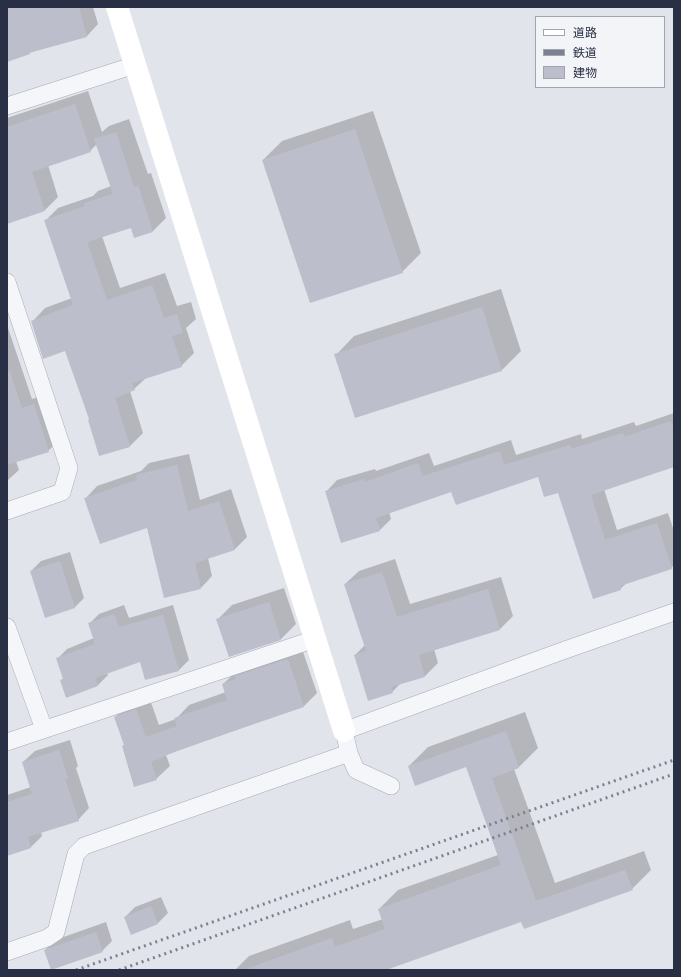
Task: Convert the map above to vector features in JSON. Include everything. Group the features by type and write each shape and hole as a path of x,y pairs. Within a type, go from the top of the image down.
{"street":[{"path":"117,7 344,731 349,753 356,770 391,786"},
{"path":"7,106 135,65"},
{"path":"7,282 12,314 69,468 62,492 7,511"},
{"path":"344,731 564,650 674,612"},
{"path":"7,627 44,729"},
{"path":"7,742 315,639"},
{"path":"7,952 47,938 56,932 76,854 84,846 349,753"}],"building":[{"path":"7,7 79,7 87,37 29,53 30,54 7,62"},
{"path":"75,104 91,152 32,172 45,211 7,224 7,127"},
{"path":"355,129 403,273 310,303 262,160"},
{"path":"116,132 134,187 138,185 153,232 134,238 131,228 87,242 107,300 152,285 164,318 177,314 183,333 172,336 182,367 132,383 135,390 115,398 130,447 99,456 88,420 89,419 65,351 43,359 31,321 73,305 44,220 85,206 84,203 113,194 94,139"},
{"path":"482,307 502,371 355,418 334,354"},
{"path":"7,372 10,372 22,408 34,404 49,452 7,465"},
{"path":"671,421 674,430 674,467 591,495 605,540 657,523 672,569 620,586 621,590 593,599 558,493 544,497 538,477 456,505 451,492 376,518 380,531 341,543 325,491 364,479 365,482 418,463 423,476 500,451 504,465 570,445 571,449 623,433 624,437"},
{"path":"177,465 188,511 219,501 235,550 195,563 201,589 164,598 147,528 100,544 84,498 137,480 136,475"},
{"path":"60,561 75,608 45,618 30,571"},
{"path":"382,572 397,617 488,589 500,630 419,655 425,677 391,687 393,693 368,701 354,655 366,651 344,584"},
{"path":"269,602 281,640 229,657 216,619"},
{"path":"114,614 119,627 163,615 179,671 145,680 140,662 95,678 98,686 66,698 60,680 63,679 56,658 95,644 88,623"},
{"path":"288,659 304,707 181,749 151,762 157,780 134,787 122,746 124,745 114,717 136,709 146,737 177,726 174,718 227,700 222,684 236,679 235,676"},
{"path":"506,731 519,768 492,778 536,901 625,870 633,890 524,929 521,922 386,970 250,970 249,968 332,938 335,947 385,929 378,909 501,865 466,767 415,786 408,766"},
{"path":"59,750 68,778 65,779 79,821 28,837 31,848 7,856 7,802 32,794 22,762"},
{"path":"151,906 158,924 131,935 124,917"},
{"path":"96,932 103,952 51,970 44,950"}],"railway":[{"path":"76,970 674,760"},
{"path":"119,970 674,774"}]}
